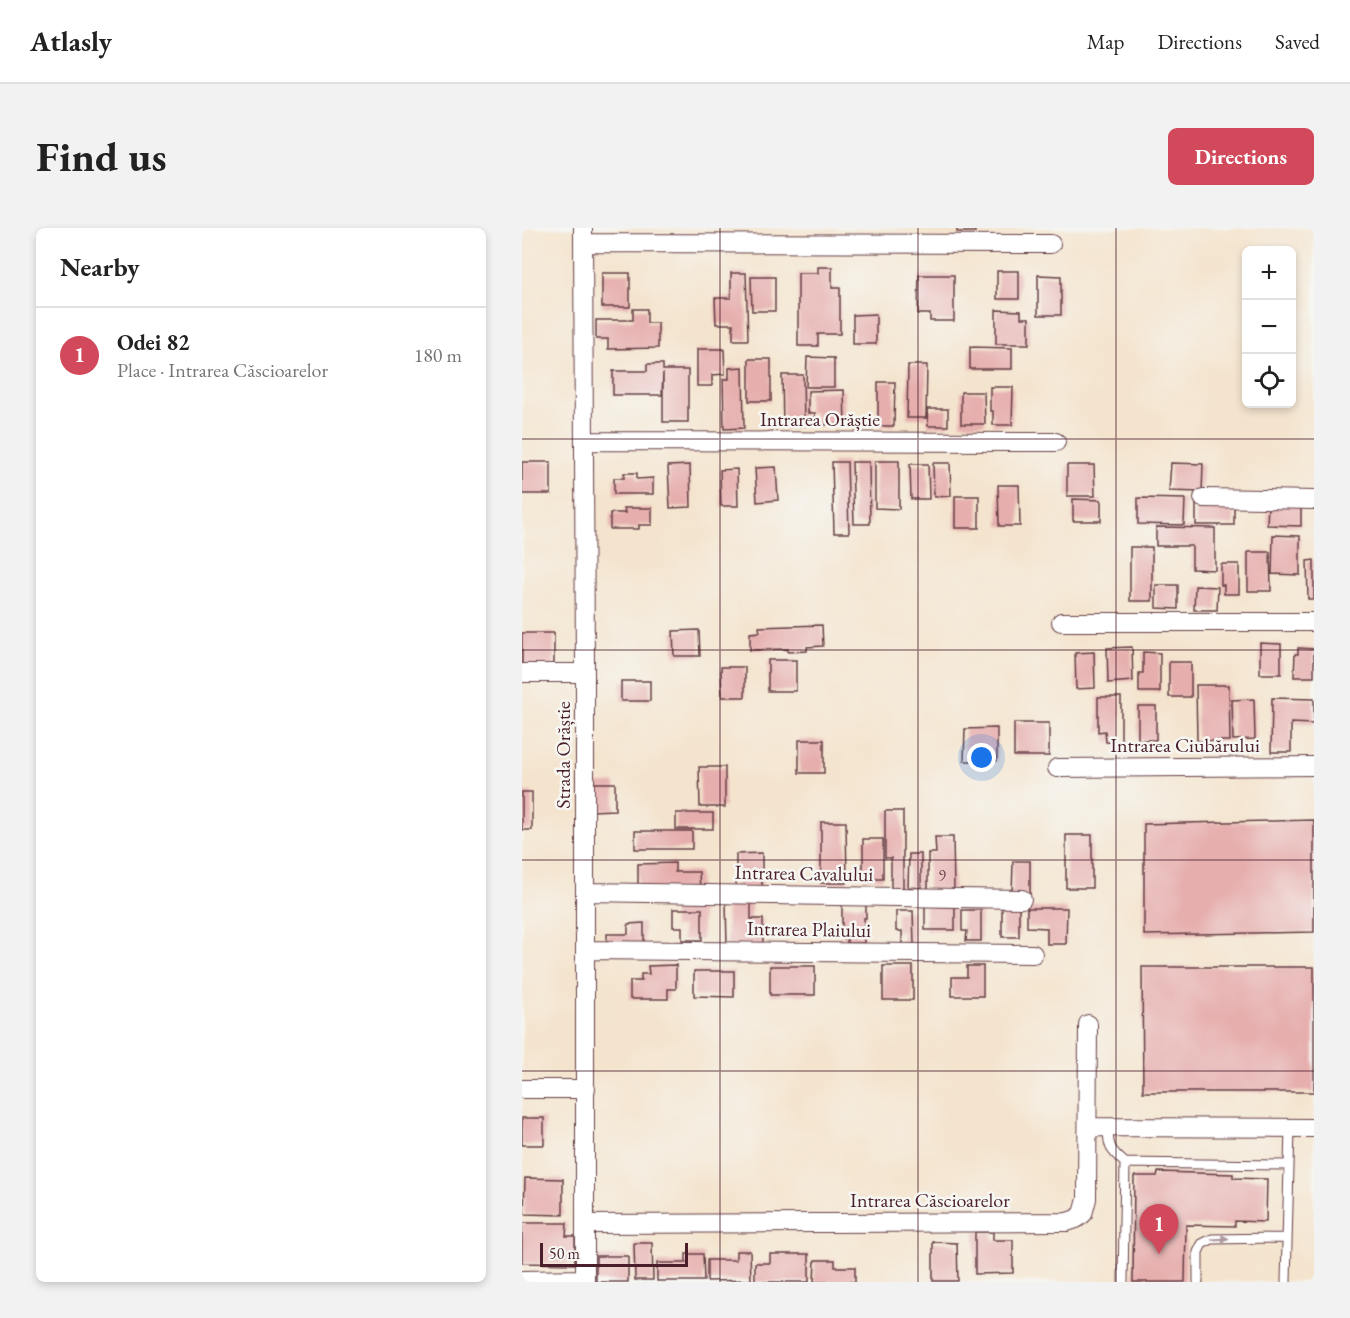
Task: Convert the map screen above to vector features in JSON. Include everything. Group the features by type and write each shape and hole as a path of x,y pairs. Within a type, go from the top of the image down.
{"street":[{"path":"583,235 1051,244"},
{"name":"Strada Orăștie","path":"583,235 585,1281"},
{"name":"Intrarea Orăștie","path":"584,441 1056,442"},
{"path":"1203,498 1314,500"},
{"path":"1061,622 1314,622"},
{"path":"522,674 585,673"},
{"name":"Intrarea Ciubărului","path":"1057,768 1314,766"},
{"name":"Intrarea Cavalului","path":"585,892 1022,899"},
{"name":"Intrarea Plaiului","path":"585,950 1033,954"},
{"name":"Intrarea Căscioarelor","path":"585,1224 1067,1222 1076,1219 1083,1214 1087,1199 1088,1024"},
{"path":"522,1089 586,1089"},
{"path":"1088,1127 1314,1128"},
{"path":"522,1280 585,1281"}],"lane":[{"path":"1108,1127 1112,1151 1125,1163 1289,1165"},
{"path":"1286,1282 1290,1128"},
{"path":"1123,1282 1125,1163"},
{"path":"1198,1282 1198,1252 1202,1244 1212,1239 1287,1238"}],"building":[{"path":"957,228 975,228 975,232 957,232"},
{"path":"818,267 832,267 832,288 840,288 840,334 818,334 818,346 798,346 798,273 818,273"},
{"path":"997,271 1019,271 1019,299 997,299"},
{"path":"602,273 630,273 630,307 602,307"},
{"path":"731,273 746,273 748,340 733,340 733,324 716,324 715,298 731,298"},
{"path":"919,275 954,275 954,321 930,321 930,314 918,314"},
{"path":"1038,275 1061,276 1061,315 1038,315"},
{"path":"751,277 775,277 775,311 752,311"},
{"path":"633,309 647,309 647,323 658,323 658,348 608,349 608,339 596,339 596,320 633,320"},
{"path":"996,310 1021,311 1021,318 1029,318 1029,344 996,344"},
{"path":"876,314 876,344 853,344 853,315"},
{"path":"970,347 1012,348 1012,369 970,369"},
{"path":"697,349 724,349 725,374 712,375 712,386 697,386"},
{"path":"807,357 834,358 834,387 806,387"},
{"path":"749,359 771,359 771,401 749,401"},
{"path":"647,364 663,364 663,370 688,370 688,422 663,422 663,373 662,395 613,395 613,371 647,371"},
{"path":"908,365 927,365 926,418 907,418"},
{"path":"743,367 744,428 724,429 723,379 729,379 729,368"},
{"path":"782,375 803,375 804,426 783,427"},
{"path":"878,382 895,382 894,426 878,426"},
{"path":"990,387 1013,387 1012,425 993,425 993,411 990,411"},
{"path":"844,390 845,424 816,425 815,413 808,413 808,391"},
{"path":"961,392 984,392 985,424 961,424"},
{"path":"927,409 948,409 948,426 928,426"},
{"path":"875,461 899,461 899,509 875,508"},
{"path":"522,462 551,462 551,494 522,494"},
{"path":"832,462 847,462 849,533 834,533"},
{"path":"852,462 869,462 870,524 854,524"},
{"path":"933,463 950,463 951,496 934,497"},
{"path":"1171,463 1203,464 1202,492 1169,491"},
{"path":"910,464 928,464 929,499 911,499"},
{"path":"690,465 691,507 670,508 668,466"},
{"path":"1067,465 1094,465 1095,496 1067,496"},
{"path":"776,467 778,500 757,502 755,468"},
{"path":"737,469 738,506 721,506 720,470"},
{"path":"624,473 637,473 637,479 653,478 653,494 614,494 614,478 624,478"},
{"path":"998,485 1019,485 1020,526 999,526"},
{"path":"955,496 979,496 979,528 955,528"},
{"path":"1138,498 1185,499 1184,525 1138,524"},
{"path":"1073,499 1101,500 1101,521 1073,521"},
{"path":"1196,503 1234,504 1234,525 1196,525"},
{"path":"1268,504 1301,505 1301,526 1267,525"},
{"path":"624,508 652,508 652,525 639,525 639,529 610,529 610,513 625,513"},
{"path":"1156,527 1215,528 1215,570 1192,569 1192,546 1156,546"},
{"path":"1273,535 1300,536 1300,575 1272,574"},
{"path":"1130,547 1152,547 1152,601 1130,601"},
{"path":"1248,552 1270,552 1271,591 1248,591"},
{"path":"1314,560 1314,599 1308,599 1307,561"},
{"path":"1221,564 1239,564 1239,594 1224,594 1224,585 1221,585"},
{"path":"1156,585 1178,585 1178,609 1156,608"},
{"path":"1195,586 1218,587 1217,610 1194,610"},
{"path":"822,625 823,646 807,647 807,651 750,650 750,633 760,632 759,627"},
{"path":"699,630 700,656 674,656 673,631"},
{"path":"522,633 554,633 554,666 522,667"},
{"path":"1260,643 1281,644 1281,674 1260,674"},
{"path":"1132,647 1133,681 1108,683 1107,648"},
{"path":"1298,648 1314,649 1314,677 1294,677 1295,654 1298,654"},
{"path":"1094,652 1095,688 1076,689 1075,653"},
{"path":"1143,652 1160,653 1160,692 1139,692 1139,673 1143,673"},
{"path":"768,660 796,660 796,691 768,691"},
{"path":"1169,662 1191,662 1191,697 1169,697"},
{"path":"721,667 745,667 745,697 722,697"},
{"path":"621,681 650,681 650,701 621,701"},
{"path":"1196,685 1229,685 1230,741 1197,741"},
{"path":"1098,697 1121,697 1121,743 1106,742 1105,731 1098,732"},
{"path":"1272,698 1314,699 1314,724 1291,723 1291,752 1271,752"},
{"path":"1254,699 1255,739 1233,740 1232,700"},
{"path":"1138,706 1156,706 1156,740 1138,740"},
{"path":"1014,723 1049,723 1049,756 1014,756"},
{"path":"997,728 997,761 964,761 965,729"},
{"path":"799,740 824,740 824,773 799,773"},
{"path":"699,767 725,767 725,807 700,807"},
{"path":"591,783 615,783 615,810 591,811"},
{"path":"522,792 532,792 532,830 522,830"},
{"path":"885,811 903,811 903,889 891,889 891,858 885,858"},
{"path":"676,813 713,813 713,829 676,829"},
{"path":"1314,820 1314,932 1144,935 1144,824"},
{"path":"821,822 846,822 847,883 821,883"},
{"path":"635,831 692,831 692,849 635,849"},
{"path":"1066,835 1092,835 1092,888 1066,888"},
{"path":"935,837 953,837 954,889 928,890 928,853 936,853"},
{"path":"863,839 883,839 883,879 863,879"},
{"path":"762,853 762,888 736,888 736,854"},
{"path":"909,854 921,854 921,888 908,887"},
{"path":"1013,861 1030,861 1030,896 1012,896"},
{"path":"675,863 675,872 699,872 700,889 638,890 638,864"},
{"path":"751,901 751,919 763,919 763,946 727,946 726,902"},
{"path":"842,905 866,905 864,943 847,943 847,939 842,938"},
{"path":"925,906 955,907 955,930 925,930"},
{"path":"1002,906 1019,906 1019,937 1002,937"},
{"path":"1027,908 1067,908 1066,944 1047,944 1047,928 1027,927"},
{"path":"673,909 702,909 702,940 682,940 682,927 673,927"},
{"path":"962,910 981,910 981,941 966,941 967,931 962,931"},
{"path":"896,911 913,911 914,944 902,944 902,931 896,931"},
{"path":"644,923 644,947 607,947 607,934 628,934 628,924"},
{"path":"676,965 676,989 668,989 668,999 630,999 630,981 641,981 641,974 649,974 648,966"},
{"path":"770,966 815,966 815,995 770,995"},
{"path":"883,966 913,966 913,1000 883,1000"},
{"path":"967,966 983,966 983,996 952,996 952,977 967,977"},
{"path":"1142,967 1314,967 1314,1092 1143,1092"},
{"path":"694,971 734,971 734,997 694,996"},
{"path":"522,1118 544,1118 544,1145 522,1145"},
{"path":"1158,1172 1233,1174 1233,1178 1267,1179 1266,1222 1235,1221 1235,1226 1186,1225 1185,1282 1133,1282 1134,1176 1157,1176"},
{"path":"525,1178 563,1179 563,1215 524,1214"},
{"path":"522,1223 567,1223 566,1236 575,1236 575,1264 522,1263"},
{"path":"975,1232 993,1232 993,1240 1013,1240 1013,1273 975,1274"},
{"path":"933,1242 957,1243 958,1281 933,1281"},
{"path":"634,1243 652,1243 653,1280 635,1280"},
{"path":"736,1251 750,1251 751,1280 707,1281 707,1260 736,1260"},
{"path":"686,1254 703,1254 704,1281 657,1281 657,1263 686,1263"},
{"path":"770,1254 809,1254 809,1282 755,1282 755,1263 770,1263"},
{"path":"596,1256 628,1256 628,1282 596,1282"},
{"path":"815,1260 835,1260 835,1267 855,1267 855,1282 814,1282"}],"place":[{"name":"Odei 82","path":"1159,1254"}]}
